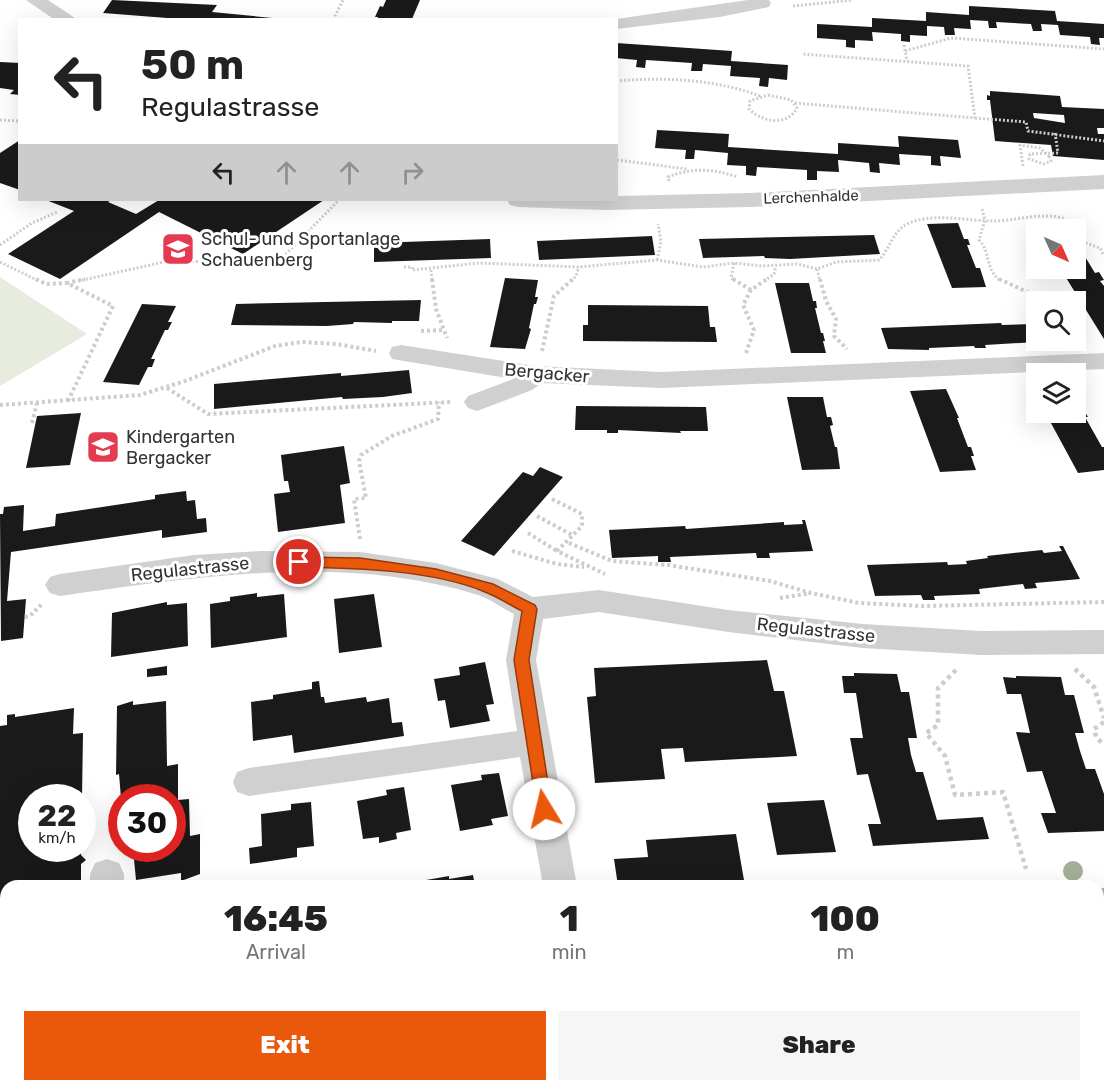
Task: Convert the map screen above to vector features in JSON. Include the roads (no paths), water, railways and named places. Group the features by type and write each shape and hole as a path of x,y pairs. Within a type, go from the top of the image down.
{"street":[{"path":"35,0 66,18"},
{"path":"618,23 720,12 762,3"},
{"name":"Lerchenhalde","path":"530,201 624,204 889,195 1104,182"},
{"name":"Bergacker","path":"401,353 536,374 662,380 1104,362"},
{"path":"477,402 523,384 536,374"},
{"name":"Regulastrasse","path":"60,585 194,566 261,562 360,563 436,574 488,587 530,609 599,601 728,621 863,636 981,643 1104,642"},
{"path":"530,609 522,660 559,880"},
{"path":"249,782 534,742"}],"place":[{"name":"Schul- und Sportanlage Schauenberg","path":"178,249"},
{"name":"Kindergarten Bergacker","path":"103,447"}]}
